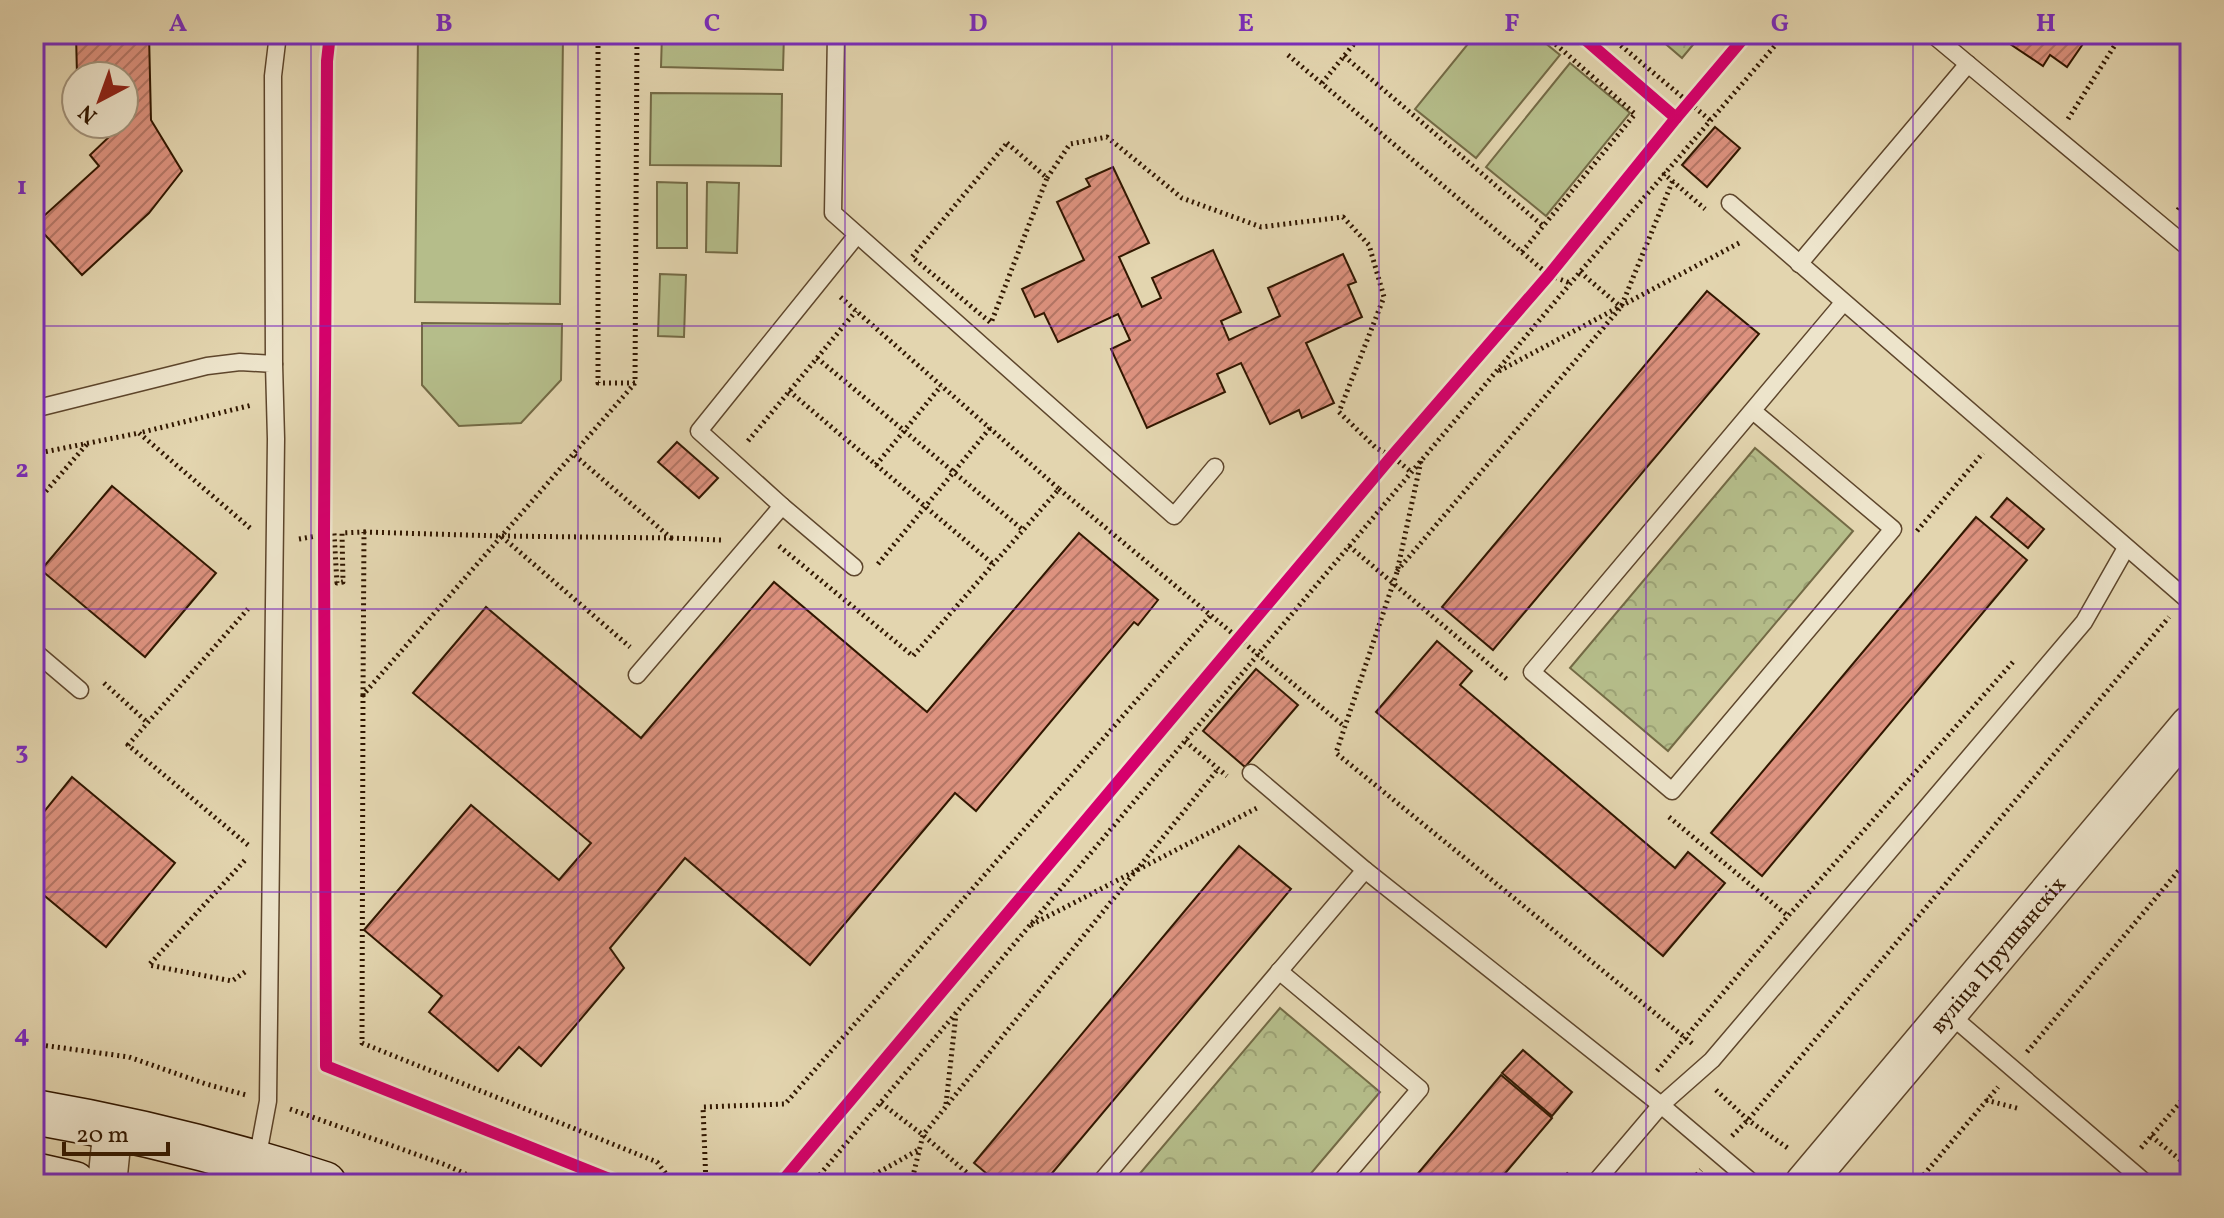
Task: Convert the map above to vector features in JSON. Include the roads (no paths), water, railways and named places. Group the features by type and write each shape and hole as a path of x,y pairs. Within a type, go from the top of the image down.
{"main road":[{"path":"34,1112 113,1126 257,1162 324,1184"},
{"path":"34,1175 74,1184"}],"street":[{"name":"вуліца Прушынскіх","path":"1804,1184 2190,725"},
{"path":"107,1184 113,1126"}],"lane":[{"path":"257,1162 268,1101 276,439 273,76 278,34"},
{"path":"836,34 833,213 1174,516 1215,467"},
{"path":"1932,34 2190,249"},
{"path":"1799,264 1968,64"},
{"path":"1730,203 2187,600"},
{"path":"854,567 699,431 857,235"},
{"path":"1753,411 1893,529 1672,791 1532,672 1843,303"},
{"path":"34,409 207,366 240,362 274,364"},
{"path":"643,668 782,506"},
{"path":"1594,1184 1661,1105 1712,1060 2084,622 2126,548"},
{"path":"34,651 80,690"},
{"path":"1251,773 1365,870 1661,1105 1754,1184"},
{"path":"1099,1184 1365,870"},
{"path":"1279,971 1420,1089 1339,1184"},
{"path":"1948,1013 2147,1184"}]}
